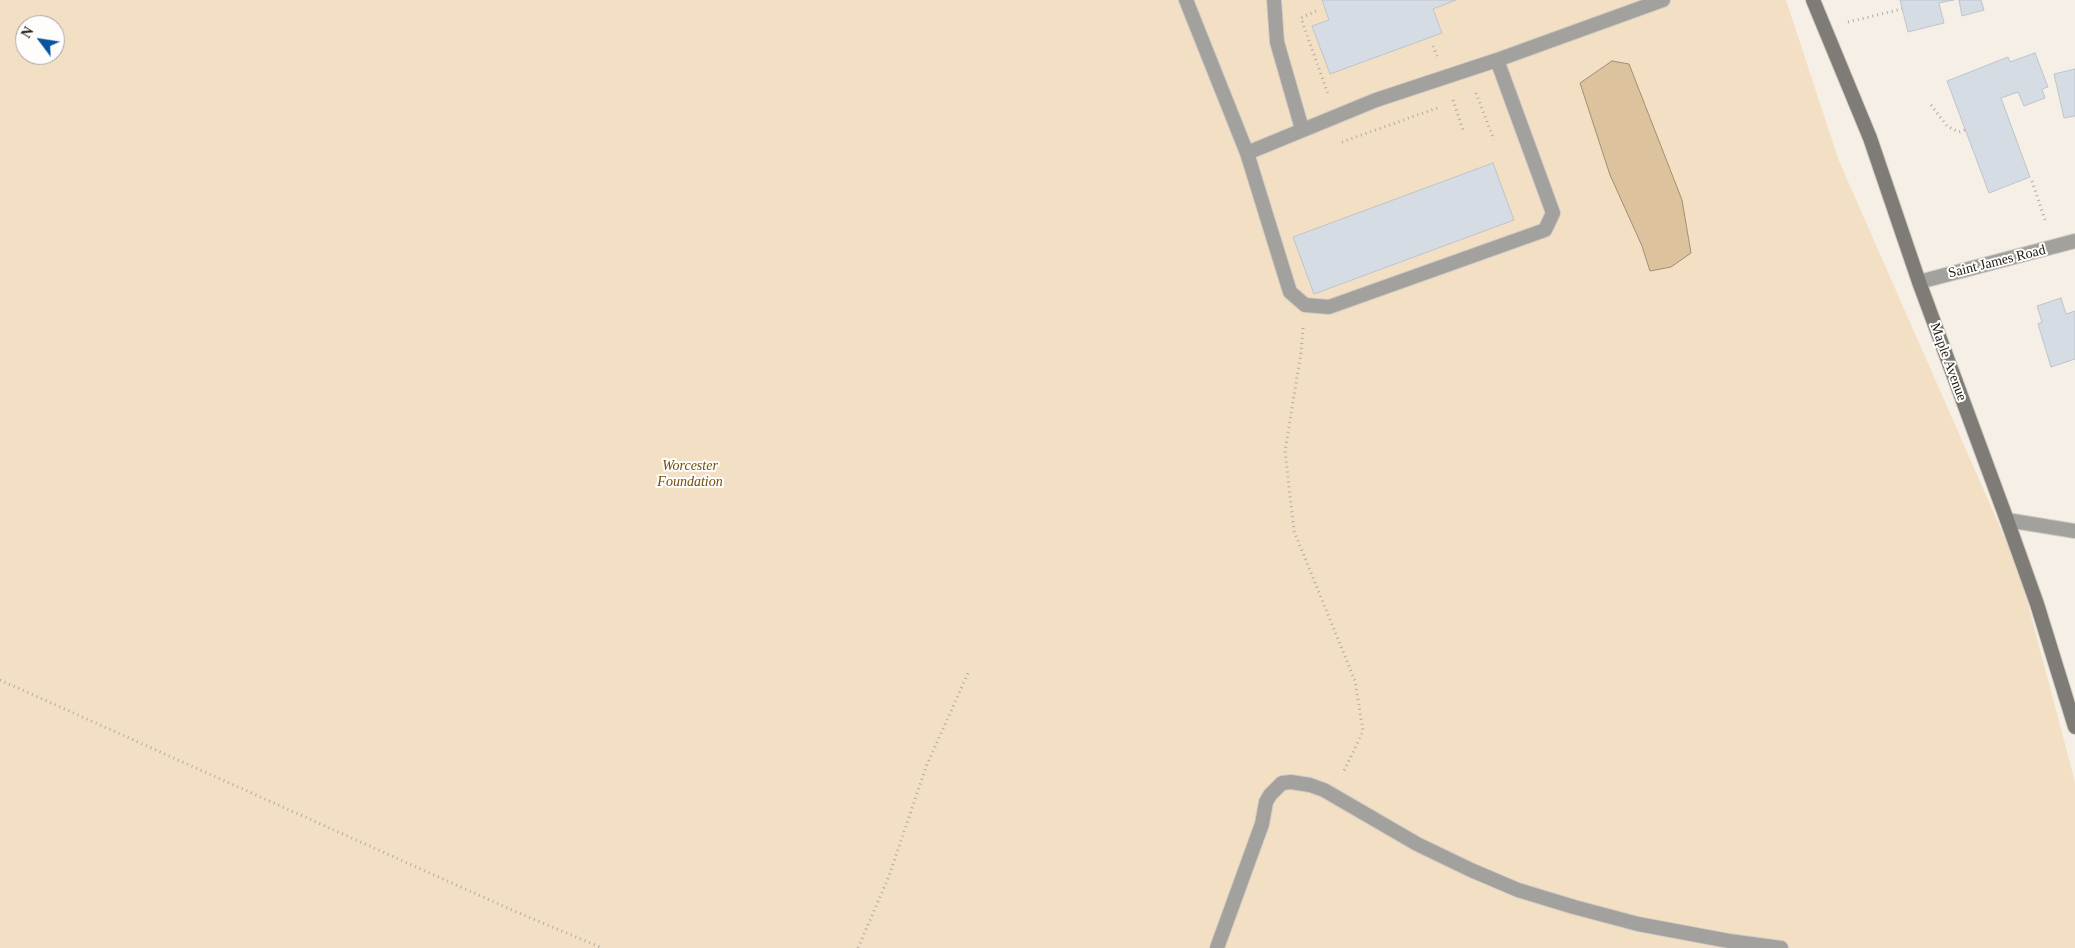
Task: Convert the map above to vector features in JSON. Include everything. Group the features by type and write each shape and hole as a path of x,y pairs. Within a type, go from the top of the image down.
{"main road":[{"name":"Maple Avenue","path":"1813,0 1870,138 1919,282 2037,604 2075,726"}],"street":[{"path":"1186,0 1247,153 1290,292 1304,305 1329,307 1545,230 1553,213 1498,60"},
{"path":"1274,0 1277,42 1302,130"},
{"path":"1247,153 1376,100 1498,60 1663,0"},
{"name":"Saint James Road","path":"1919,282 2075,241"},
{"path":"2007,520 2075,531"},
{"path":"1217,948 1262,824 1266,802 1282,783 1291,782 1310,784 1330,793 1417,844 1518,890 1574,908 1638,924 1722,940 1781,948"}],"path":[{"path":"1848,22 1902,9"},
{"path":"1316,11 1300,18 1330,102"},
{"path":"1469,96 1477,93 1494,140"},
{"path":"1335,145 1461,99"},
{"path":"1931,105 1947,126 1958,132 1965,130"},
{"path":"2032,181 2046,223"},
{"path":"1304,305 1301,354 1285,451 1294,530 1355,681 1363,731 1345,769 1330,793"},
{"path":"858,948 889,876 926,767 968,673"},
{"path":"0,680 602,948"}],"green space":[{"name":"Worcester Foundation","path":"0,0 1786,0 1839,161 2019,570 2075,782 2075,948 0,948"}],"shaded area":[{"path":"1612,61 1629,64 1682,200 1691,253 1671,267 1650,271 1642,246 1610,175 1580,83"}],"building":[{"path":"1322,0 1456,0 1433,9 1442,33 1330,74 1312,26 1329,20"},
{"path":"1900,0 1954,0 1939,3 1944,23 1908,32"},
{"path":"1959,0 1981,0 1984,10 1962,16"},
{"path":"2035,53 2048,87 2042,89 2045,98 2024,106 2018,92 2001,98 2030,177 1989,193 1947,81 2008,57 2010,62"},
{"path":"2075,69 2075,116 2064,118 2054,74"},
{"path":"1493,163 1514,220 1314,294 1293,237"},
{"path":"2061,298 2066,314 2075,311 2075,359 2051,367 2038,324 2042,322 2037,306"}]}
